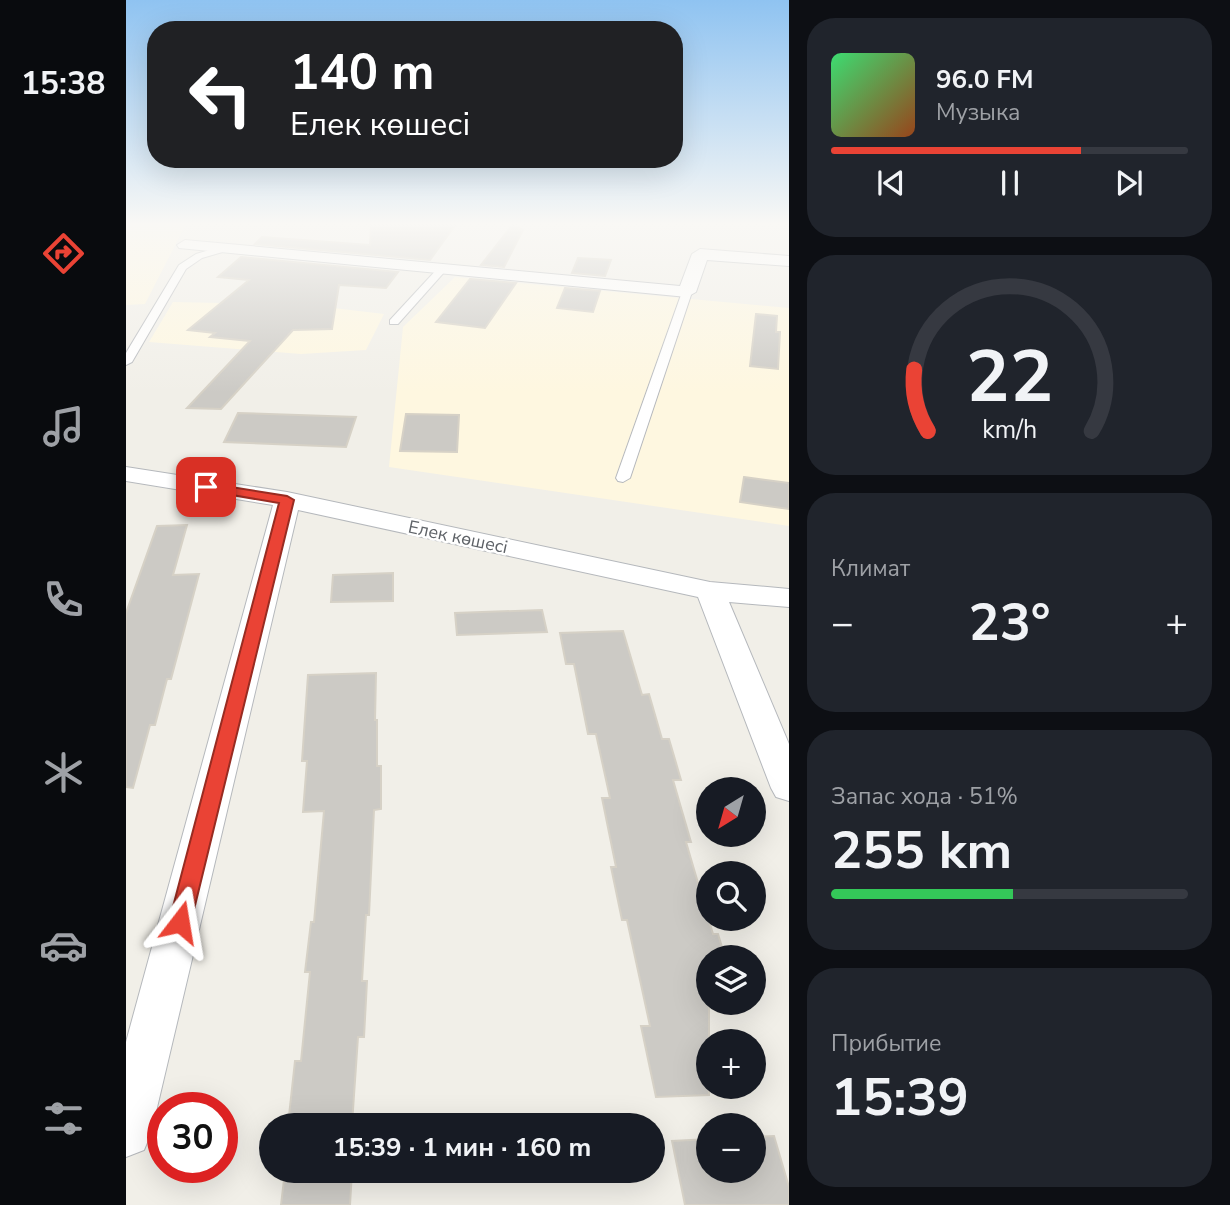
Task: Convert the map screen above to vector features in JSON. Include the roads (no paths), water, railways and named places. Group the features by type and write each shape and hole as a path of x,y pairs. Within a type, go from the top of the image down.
{"street":[{"path":"562,280 687,292 691,280"},
{"name":"Елек көшесі","path":"126,474 287,500 710,591 789,598"},
{"path":"126,1133 287,500"},
{"path":"710,591 789,788"}],"lane":[{"path":"127,362 174,280"},
{"path":"394,322 432,280"},
{"path":"623,478 687,292"}]}
